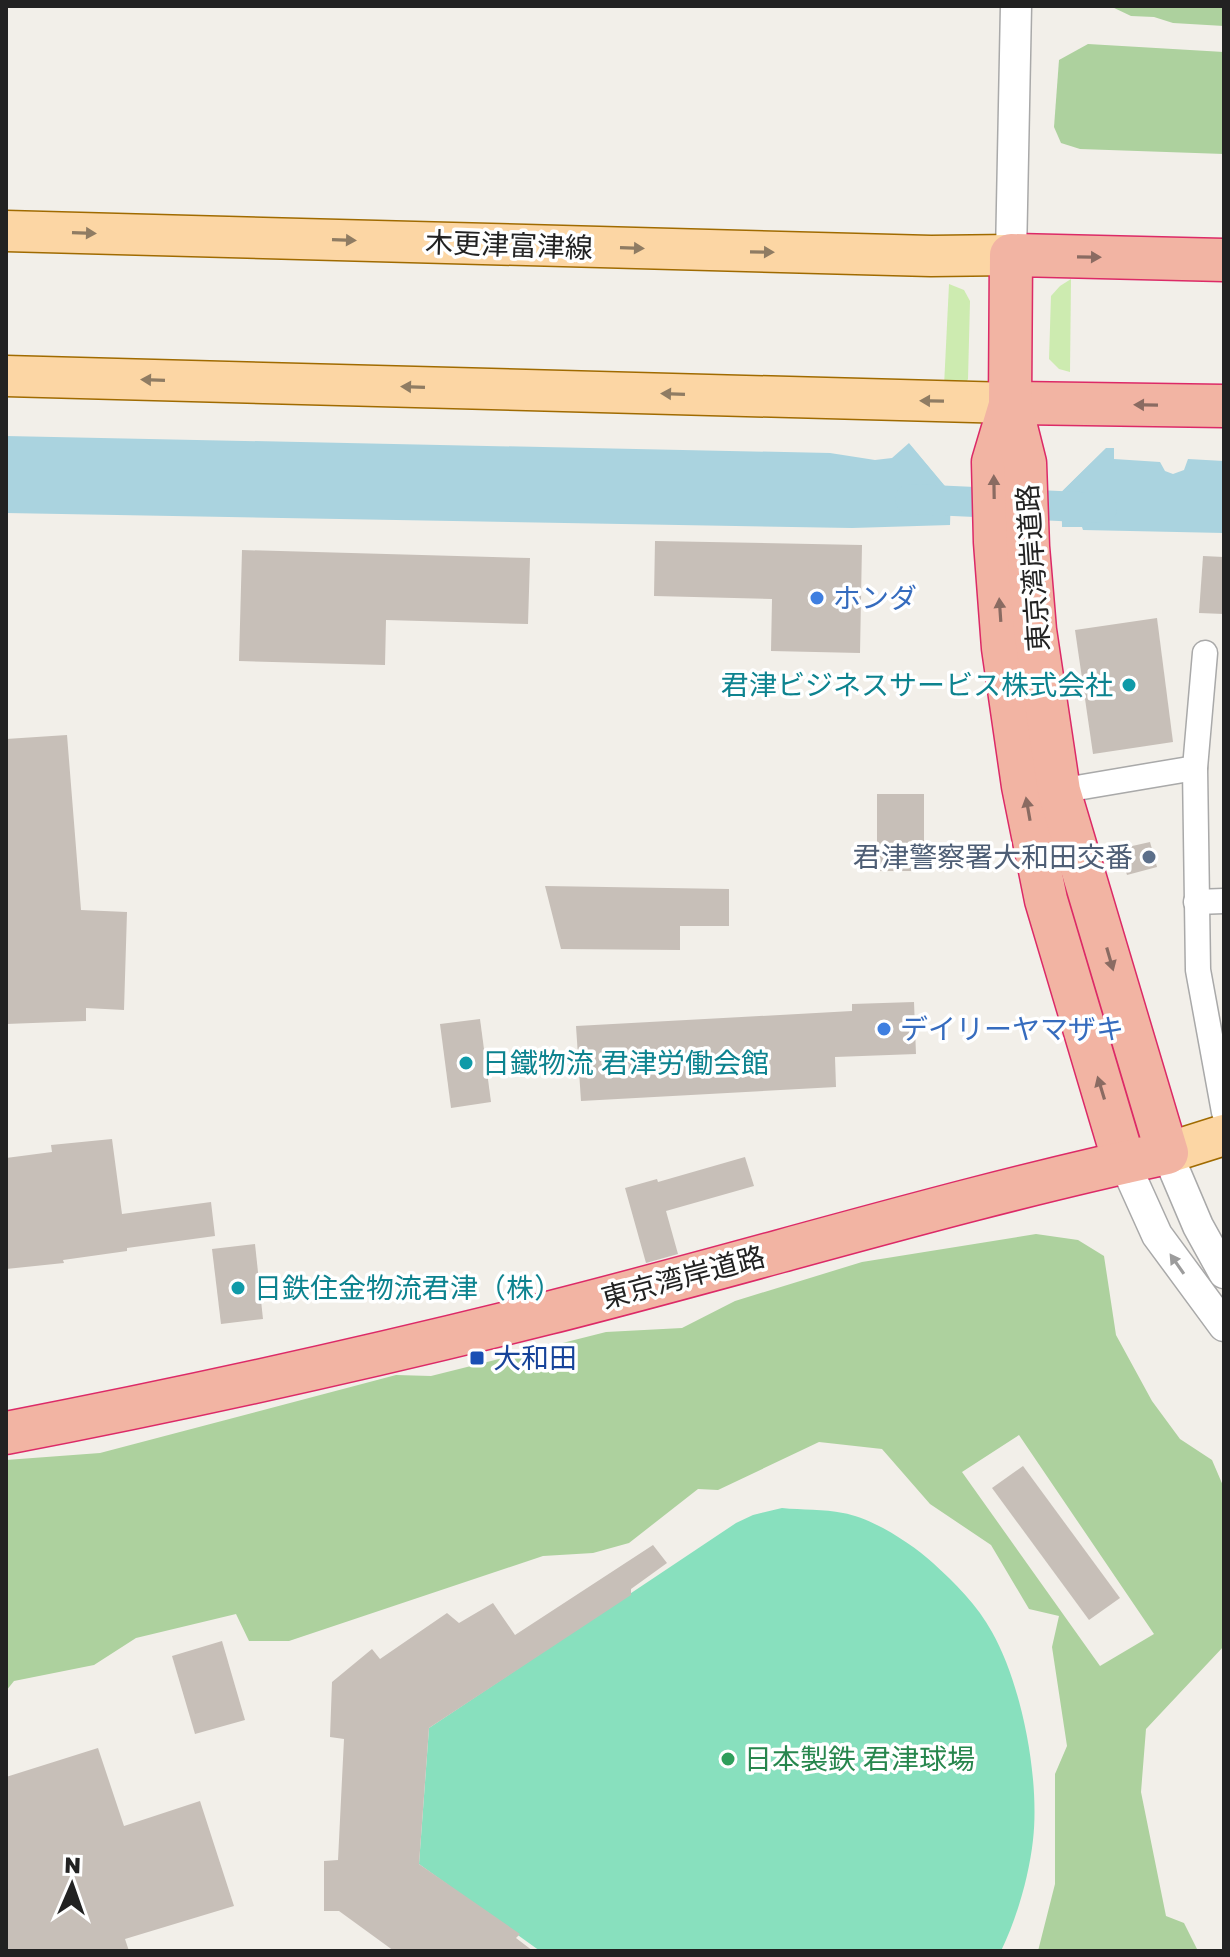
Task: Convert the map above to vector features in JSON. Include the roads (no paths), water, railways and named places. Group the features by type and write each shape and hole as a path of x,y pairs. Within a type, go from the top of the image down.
{"highway":[{"path":"1011,255 1224,260"},
{"name":"東京湾岸道路","path":"1011,255 1010,423 1025,463 1011,545 1003,648 1033,839 1046,900 1124,1162"},
{"path":"1010,423 1224,406"},
{"name":"東京湾岸道路","path":"6,1433 246,1385 549,1313 808,1242 1167,1153 1059,791 1035,630 1011,545"}],"main road":[{"name":"木更津富津線","path":"6,231 931,256 1011,255"},
{"path":"6,376 1010,423"},
{"path":"1167,1153 1224,1135"}],"street":[{"path":"1011,255 1016,6"},
{"path":"1205,653 1195,768 1198,970 1224,1112"},
{"path":"1059,791 1195,768"},
{"path":"1196,902 1224,901"},
{"path":"1167,1153 1198,1226 1224,1273"},
{"path":"1124,1162 1157,1235 1224,1326"}],"water":[{"path":"6,436 830,453 875,460 892,458 909,443 951,493 950,525 852,528 6,513"},
{"path":"1106,448 1114,448 1114,459 1160,462 1165,471 1173,474 1184,470 1188,459 1224,461 1224,533 1062,527 1060,493"}],"waterway":[{"path":"910,499 1102,508"}],"place":[{"name":"ホンダ","path":"817,598"},
{"name":"君津ビジネスサービス株式会社","path":"1129,685"},
{"name":"君津警察署大和田交番","path":"1149,857"},
{"name":"デイリーヤマザキ","path":"884,1029"},
{"name":"日鐵物流 君津労働会館","path":"466,1063"},
{"name":"日鉄住金物流君津（株）","path":"238,1288"},
{"name":"大和田","path":"477,1358"},
{"name":"日本製鉄 君津球場","path":"728,1759"}]}
